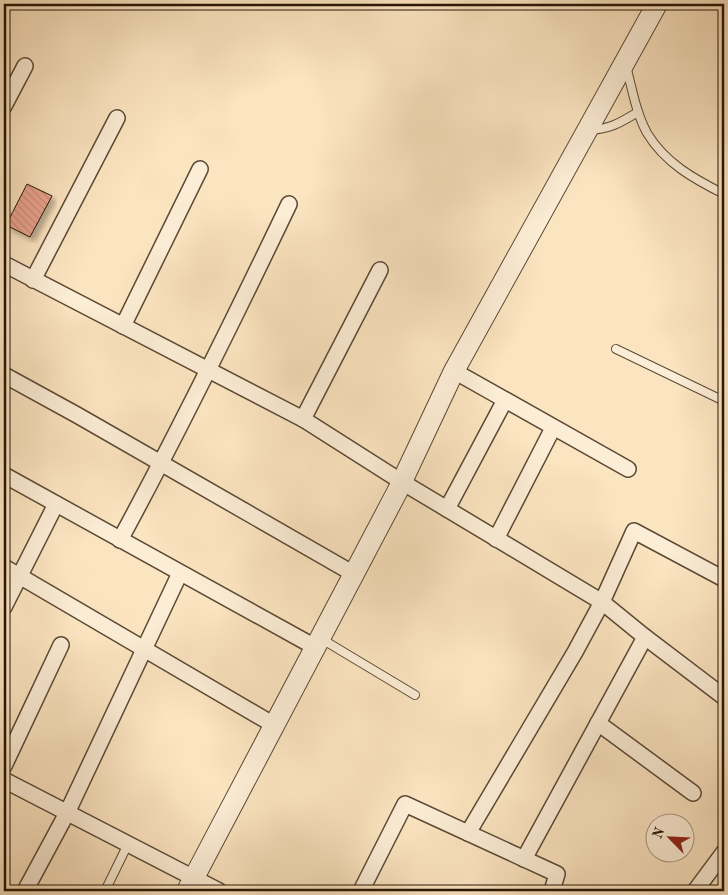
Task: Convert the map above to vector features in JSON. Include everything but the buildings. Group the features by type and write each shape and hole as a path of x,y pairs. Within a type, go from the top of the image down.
{"street":[{"path":"190,885 402,482 454,371 657,4"},
{"path":"4,106 25,66"},
{"path":"33,280 117,118"},
{"path":"122,326 200,169"},
{"path":"120,540 162,463 289,204"},
{"path":"4,264 303,419 402,482 602,602 724,697"},
{"path":"303,419 380,270"},
{"path":"454,371 628,469"},
{"path":"4,375 162,463 354,574"},
{"path":"447,509 504,400"},
{"path":"496,539 553,428"},
{"path":"4,475 180,573 318,643"},
{"path":"4,606 56,504"},
{"path":"468,834 575,652 602,602 634,531 724,579"},
{"path":"4,567 274,725"},
{"path":"25,891 67,813 180,573"},
{"path":"524,859 645,637"},
{"path":"4,766 61,646"},
{"path":"598,723 693,793"},
{"path":"4,780 128,844 190,885 218,891"},
{"path":"361,891 405,804 557,874 552,891"},
{"path":"695,891 724,852"}],"lane":[{"path":"625,62 638,112 647,132 662,152 677,167 692,178 724,194"},
{"path":"588,130 605,129 619,124 638,112"},
{"path":"616,349 724,401"},
{"path":"318,643 415,695"},
{"path":"105,891 128,844"}]}
